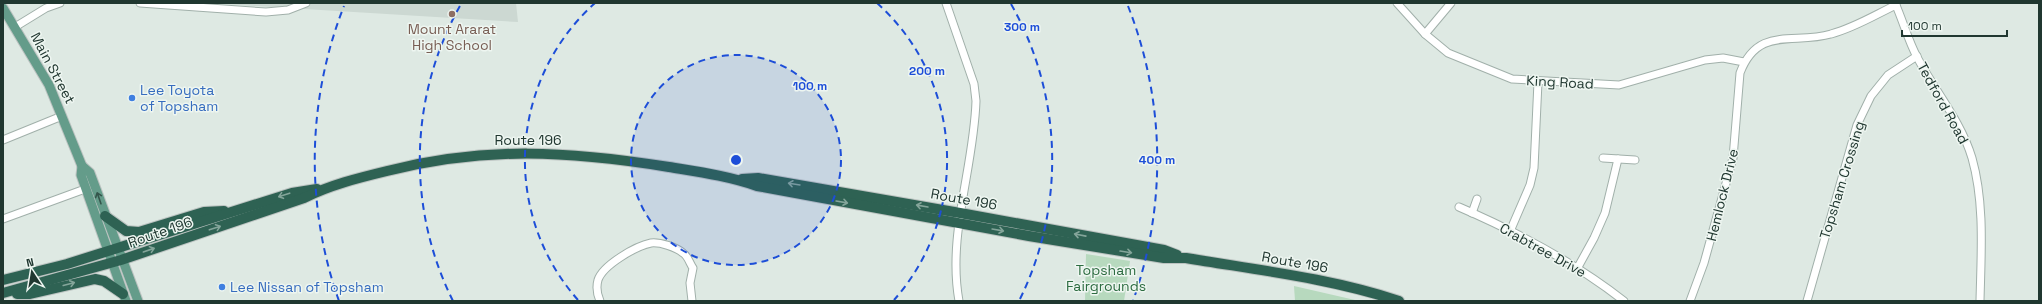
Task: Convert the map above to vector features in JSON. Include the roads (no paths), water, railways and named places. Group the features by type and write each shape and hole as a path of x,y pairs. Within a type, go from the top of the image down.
{"highway":[{"name":"Route 196","path":"3,294 116,261 304,198 323,189 378,173 438,160 519,153 581,155 626,160 736,179 757,186 960,223 1164,258 1186,258 1332,283 1366,290 1399,301"},
{"name":"Route 196","path":"736,179 758,178 960,213 1164,250 1186,258"},
{"name":"Route 196","path":"3,280 67,264 296,192 323,189"},
{"path":"106,216 119,227 131,232 152,229 204,212 238,210"},
{"path":"3,294 30,294 95,279 104,281 125,298"}],"main road":[{"name":"Main Street","path":"3,8 49,85 82,166 90,172 106,216 112,249"},
{"name":"Main Street","path":"82,166 80,175 112,249 125,298"},
{"name":"Main Street","path":"116,261 138,301"}],"street":[{"path":"15,26 46,8 60,3"},
{"path":"140,3 266,12 288,10 306,3"},
{"path":"946,3 974,84 976,100 960,213 955,280 959,301"},
{"name":"King Road","path":"1397,3 1425,34 1448,53 1512,79 1538,82 1619,85 1705,60 1723,58 1744,62"},
{"path":"1425,34 1451,3"},
{"path":"1744,62 1753,51 1768,41 1784,37 1815,37 1833,34 1896,4"},
{"name":"Tedford Road","path":"1896,4 1917,56 1957,122 1972,157 1979,187 1981,235 1980,301"},
{"name":"Topsham Crossing","path":"1807,301 1857,125 1871,96 1888,76 1917,56"},
{"name":"Hemlock Drive","path":"1690,301 1704,263 1732,158 1740,73 1744,62"},
{"path":"1511,229 1530,185 1534,168 1538,82"},
{"path":"3,140 62,116"},
{"path":"1604,158 1635,160"},
{"path":"1578,267 1594,238 1605,213 1618,159"},
{"path":"4,217 85,189"},
{"path":"1472,213 1477,199"},
{"name":"Crabtree Drive","path":"1458,207 1511,229 1578,267 1624,301"},
{"path":"600,301 597,293 599,278 611,263 634,249 652,243 671,246 685,253 693,268 690,283 692,301"}],"place":[{"name":"Mount Ararat High School","path":"452,14"},
{"name":"Lee Toyota of Topsham","path":"132,98"},
{"name":"Lee Nissan of Topsham","path":"222,287"}],"park label":[{"name":"Topsham Fairgrounds","path":"1106,278"}]}
